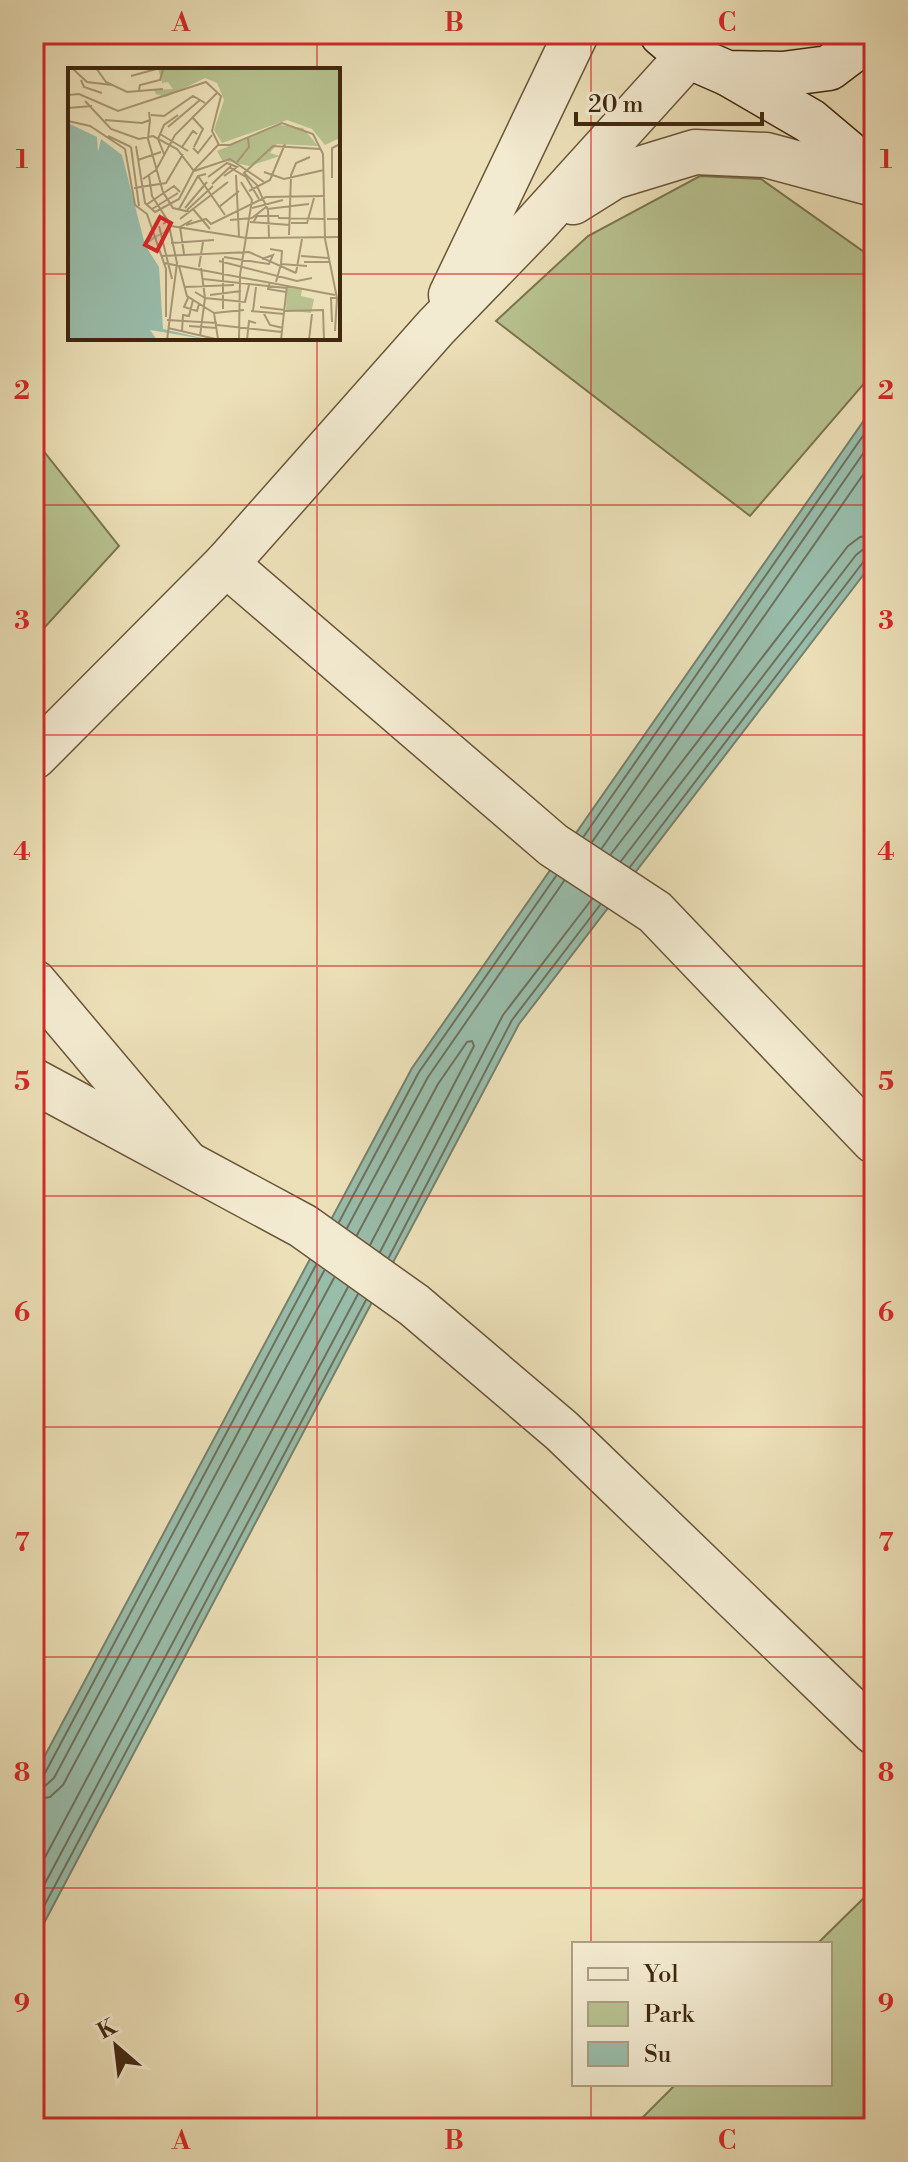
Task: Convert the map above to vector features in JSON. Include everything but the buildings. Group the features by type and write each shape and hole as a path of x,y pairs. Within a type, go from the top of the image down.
{"street":[{"path":"436,327 576,34"},
{"path":"693,54 783,74 829,68 874,34"},
{"path":"693,54 810,121 874,175"},
{"path":"34,757 226,564 436,327 693,54"},
{"path":"534,226 613,177 695,152 766,155 874,184"},
{"path":"226,564 553,845 655,912 874,1141"},
{"path":"34,982 184,1160"},
{"path":"34,1081 303,1226 414,1305 562,1431 874,1732"}],"green space":[{"path":"700,176 761,179 874,259 874,372 750,516 496,321 588,236"},
{"path":"34,439 119,546 34,639"},
{"path":"874,1888 874,2128 632,2128 674,2086 832,2086 832,1942 819,1942"}],"water":[{"path":"874,406 874,561 519,1024 34,1942 34,1776 412,1068"}]}
